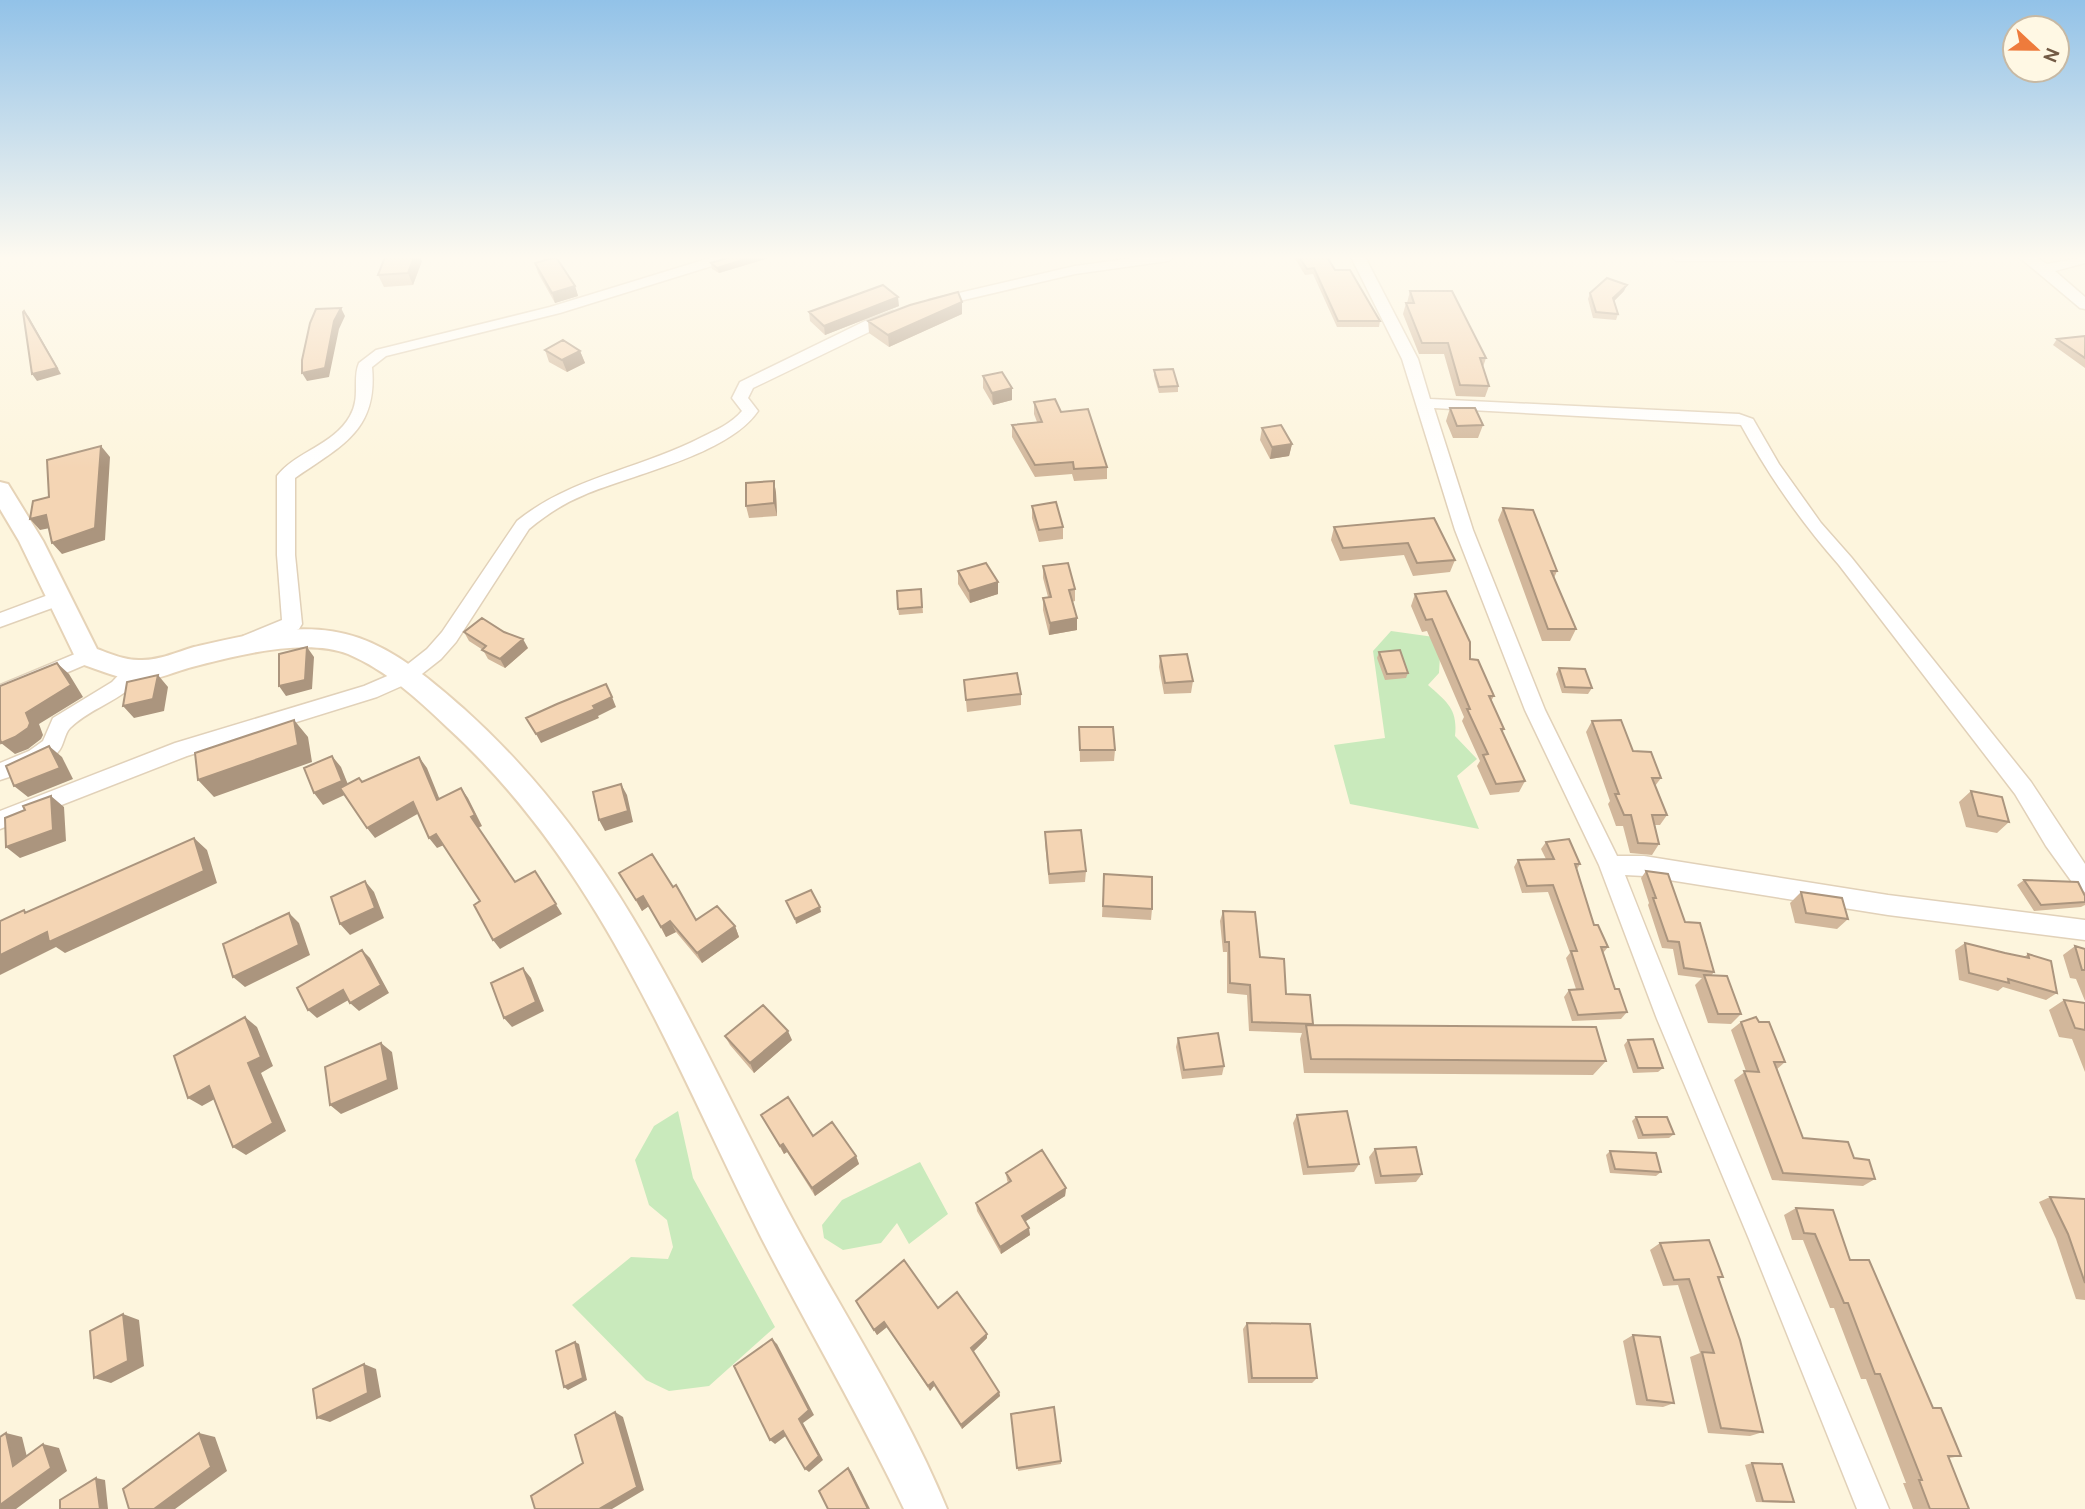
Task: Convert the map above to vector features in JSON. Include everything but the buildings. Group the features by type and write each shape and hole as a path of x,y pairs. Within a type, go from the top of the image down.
{"street":[{"path":"236,647 292,624 286,555 286,476 343,434 358,419 364,402 364,366 381,353 485,327"},
{"path":"0,820 182,749 370,692 406,676 435,654 449,637 523,525 539,512 574,493 676,458 707,442 743,421 750,411 740,398 741,391 746,386 863,327"},
{"path":"1394,327 1410,359 1464,530 1535,710 1610,865 1669,1019 1762,1236 1873,1509"},
{"path":"1422,403 1739,419 1747,422 1772,466 1815,527 1845,561 2023,788 2054,839 2085,882"},
{"path":"0,489 31,541 87,656"},
{"path":"0,620 59,598"},
{"path":"0,693 87,656 142,670 236,647 311,639 349,644 406,676 475,731 522,782 570,841 618,917 775,1225 900,1454 926,1509"},
{"path":"0,772 36,757 51,746 60,724 119,687 136,669"},
{"path":"1610,865 1644,866 1888,905 2085,930"}],"green space":[{"path":"1391,631 1441,638 1439,673 1428,685 1450,707 1455,719 1455,736 1477,759 1457,776 1479,829 1350,804 1334,745 1385,738 1373,651"},
{"path":"678,1111 693,1178 775,1327 709,1386 669,1391 646,1380 572,1305 631,1257 668,1259 673,1247 667,1220 649,1205 635,1160 654,1126"},
{"path":"920,1162 948,1214 909,1244 897,1223 881,1243 843,1250 824,1238 822,1225 842,1200"}]}
